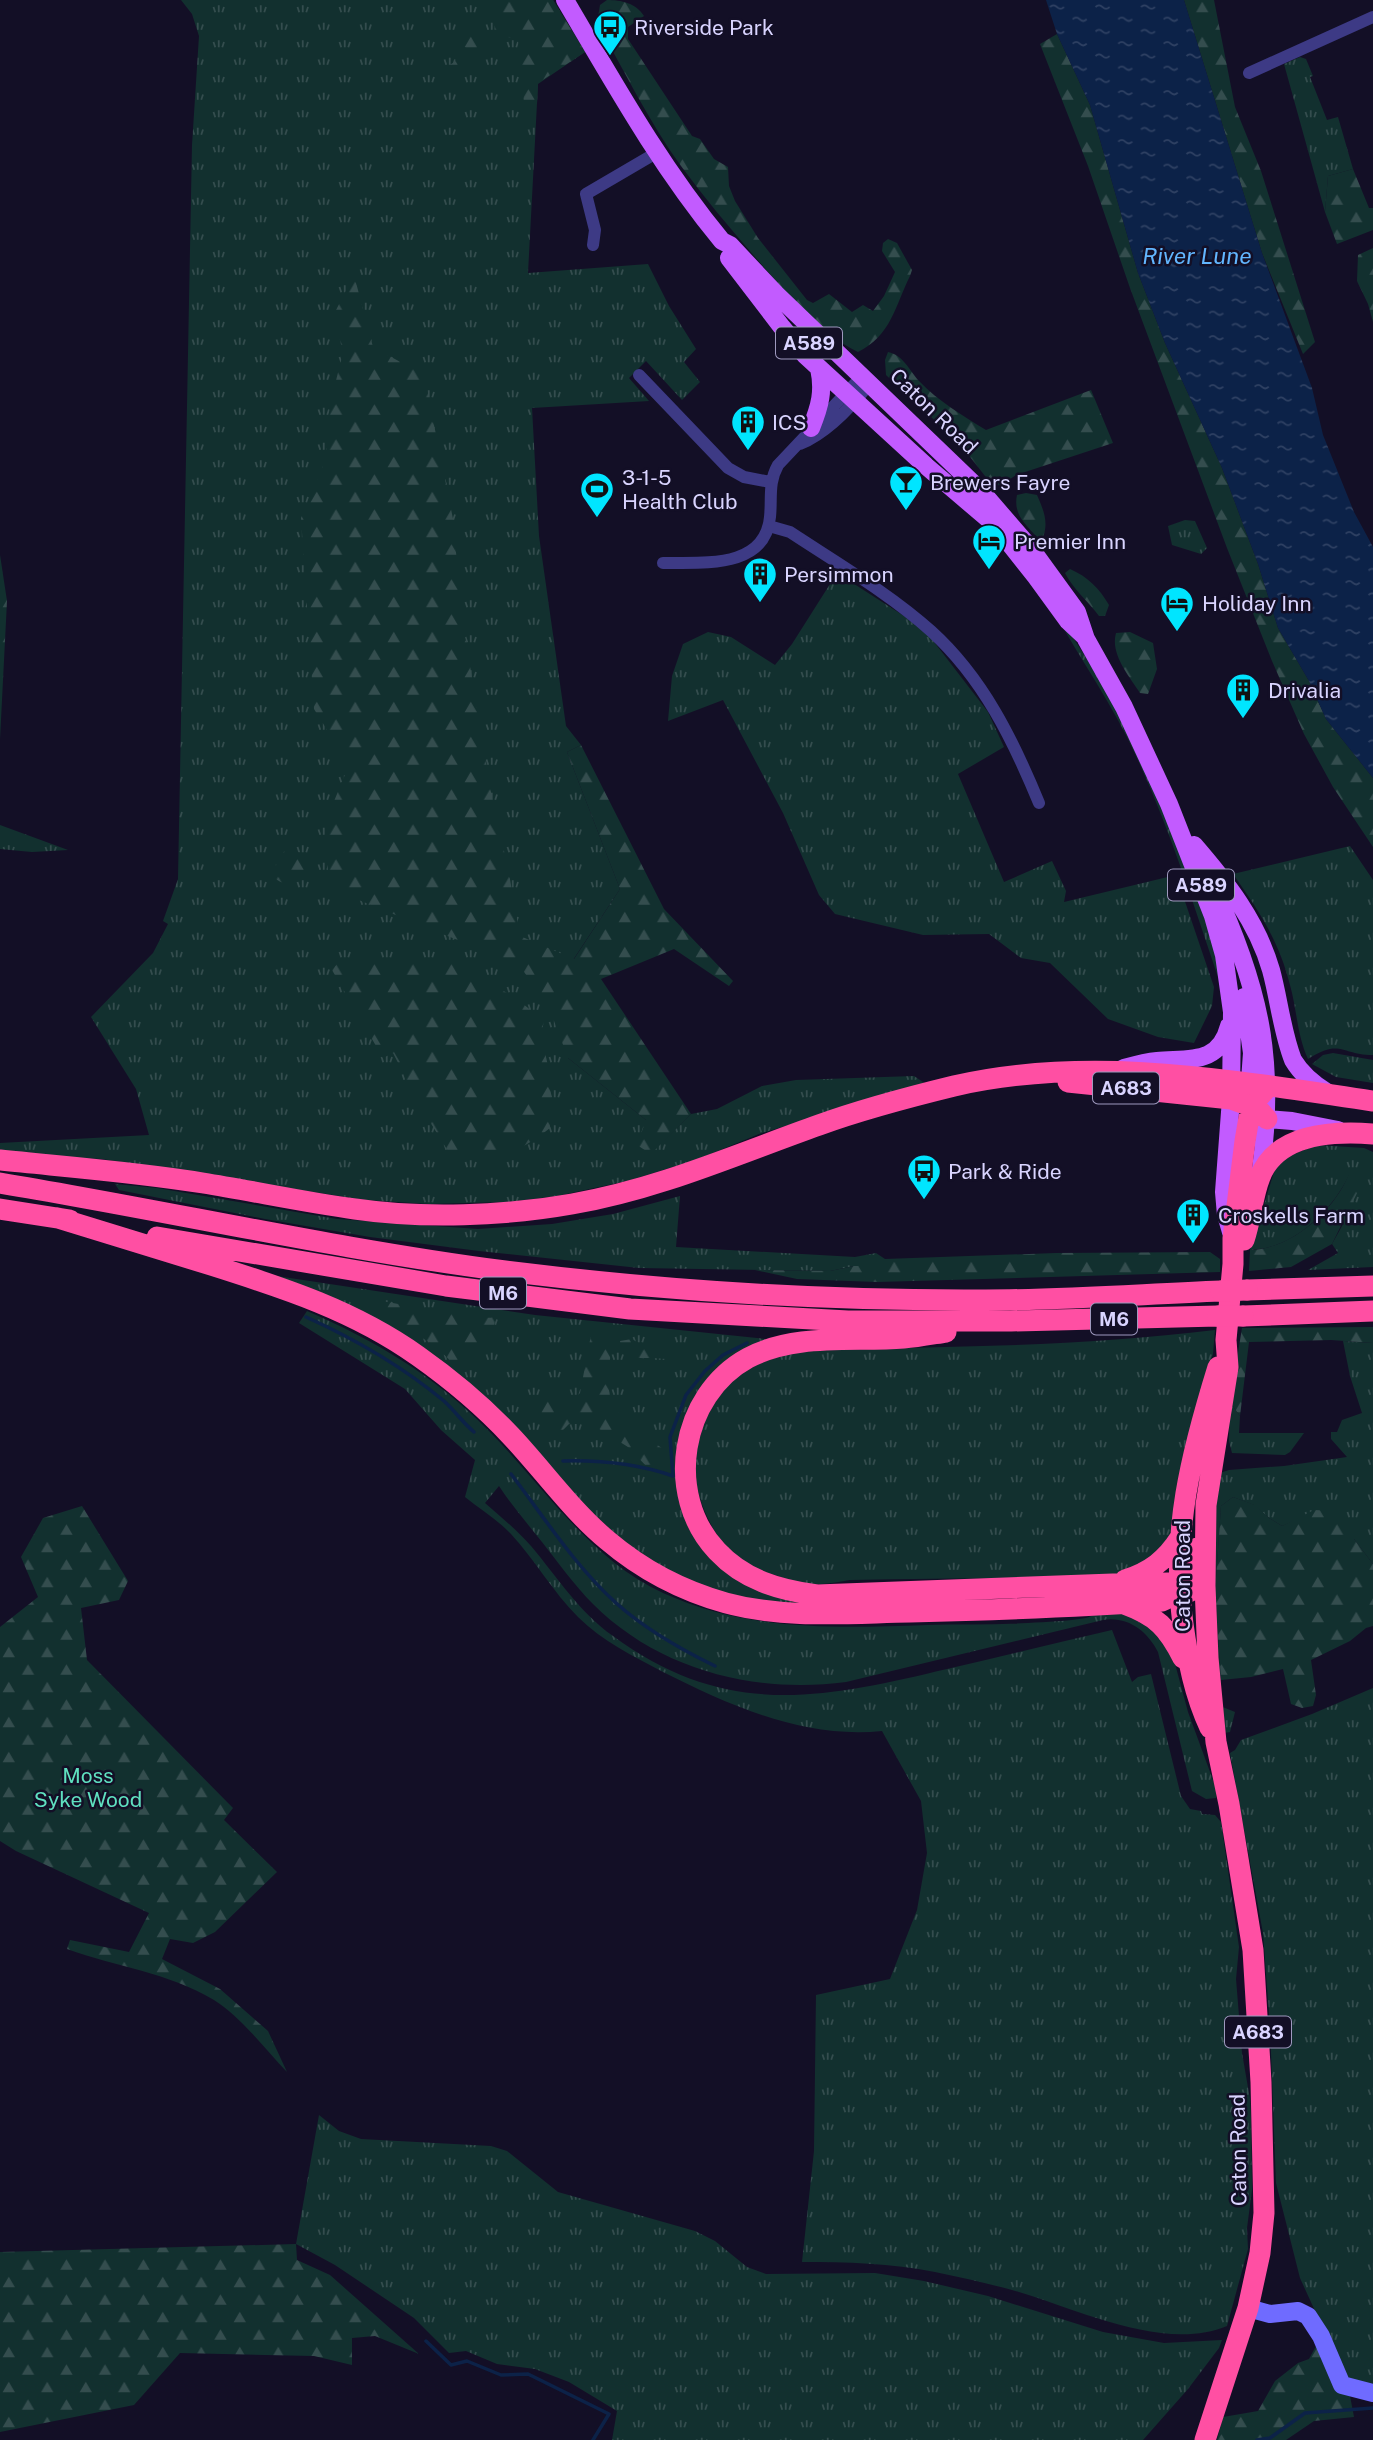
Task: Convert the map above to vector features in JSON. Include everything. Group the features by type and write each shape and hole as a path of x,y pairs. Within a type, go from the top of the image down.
{"highway":[{"name":"A683","path":"0,1160 200,1182 358,1210 435,1214 505,1212 571,1204 631,1191 708,1168 820,1125 873,1108 954,1086 1021,1075 1118,1070 1247,1101"},
{"name":"A683","path":"1021,1075 1247,1101 1333,1095 1373,1101"},
{"name":"Caton Road","path":"1205,2440 1248,2308 1262,2233 1264,2179 1256,1997 1248,1912 1216,1742 1205,1611 1206,1505 1227,1377 1226,1340 1233,1238 1247,1101"},
{"name":"A683","path":"1348,1132 1373,1134"},
{"name":"Caton Road","path":"1233,1264 1245,1238 1260,1175 1281,1151 1312,1136 1348,1132"},
{"name":"M6","path":"0,1183 369,1251 528,1273 721,1292 987,1300 1373,1286"},
{"name":"M6","path":"0,1209 433,1284 630,1309 848,1321 1011,1321 1373,1311"},
{"path":"58,1218 291,1290 334,1307 370,1326 416,1354 461,1388 607,1540 639,1564 678,1585 728,1603 779,1611 824,1614 1162,1601 1190,1577 1206,1505"},
{"path":"1011,1321 906,1338 783,1344 732,1368 705,1399 693,1422 685,1451 685,1469 692,1508 708,1540 731,1564 747,1575 774,1588 794,1592 817,1595 1113,1584 1180,1588 1205,1611"},
{"name":"Caton Road","path":"1216,1742 1197,1701 1189,1670 1180,1588 1180,1538 1190,1462 1226,1340"},
{"path":"1113,1584 1153,1568 1180,1538"},
{"path":"1122,1604 1143,1611 1165,1628 1189,1670"}],"main road":[{"name":"Caton Road","path":"565,0 626,107 687,197 722,241 730,245 776,293 784,315 805,339 934,460 943,480 988,509"},
{"name":"Caton Road","path":"722,241 723,250 780,327 819,368 858,389 963,472 1012,545 1068,621 1086,639 1124,707 1169,804 1213,916 1224,955 1260,1175"},
{"path":"811,428 822,400 823,386 819,368"},
{"name":"Caton Road","path":"1169,804 1194,845 1241,951 1257,1003 1264,1044 1247,1101"},
{"path":"1194,845 1228,884 1261,944 1270,967 1293,1060 1301,1073 1313,1084 1333,1095"},
{"path":"1118,1070 1156,1061 1201,1058 1211,1053 1221,1045 1232,1012"},
{"name":"A683","path":"1247,1101 1308,1124 1348,1132"}],"street":[{"path":"1250,73 1373,17"},
{"path":"593,245 595,230 586,194 656,153"},
{"path":"639,375 728,468 744,477 770,482"},
{"path":"663,564 735,558 750,553 762,543 769,526 770,482 778,465 811,428 858,389"},
{"path":"793,447 811,440 858,389"},
{"path":"769,526 790,532 906,610 933,633 963,666 993,707 1023,763 1039,803"},
{"path":"1248,2308 1270,2314 1298,2311 1308,2316 1321,2336 1342,2385 1373,2393"}],"green space":[{"path":"181,0 553,0 585,52 538,84 528,273 648,264 669,306 696,349 684,362 700,382 682,400 646,361 629,378 649,401 532,408 539,536 566,726 581,745 567,752 620,889 573,960 568,1058 646,1120 651,1153 691,1114 717,1109 762,1086 796,1080 914,1076 926,1084 759,1134 696,1160 627,1181 557,1196 507,1202 429,1204 365,1200 102,1159 0,1154 0,1143 149,1135 136,1089 91,1017 153,953 168,924 163,921 178,879 192,145 199,36 192,14"},
{"path":"489,0 553,0 585,52 538,83 537,104 524,103 518,39 496,35"},
{"path":"607,0 628,3 644,16 628,27 628,39 692,136 700,139 714,159 728,167 729,186 735,201 758,238 807,300 813,303 829,294 852,312 863,305 873,311 884,296 895,272 882,251 883,243 888,239 897,243 912,270 891,319 878,338 858,352 810,318 713,208 658,132 597,23 600,5"},
{"path":"1184,0 1214,0 1235,107 1261,171 1315,342 1303,354 1262,253"},
{"path":"478,32 492,48 475,59 456,81 450,80 445,67 455,62 457,55 465,54 469,49 462,46 461,40"},
{"path":"1057,34 1090,105 1138,273 1165,343 1222,468 1258,564 1278,628 1309,681 1326,719 1373,778 1373,847 1333,787 1304,734 1227,548 1130,288 1088,166 1040,44"},
{"path":"1300,57 1306,59 1327,120 1338,117 1353,169 1328,176 1325,212 1284,64"},
{"path":"1353,169 1369,208 1373,208 1373,230 1337,244 1325,212 1328,176"},
{"path":"1373,248 1373,322 1357,281 1358,255"},
{"path":"354,275 373,347 424,375 453,519 462,618 493,804 520,936 574,959 620,889 567,752 581,745 664,909 733,981 729,986 674,949 601,979 691,1114 651,1154 637,1145 646,1120 568,1058 548,1005 519,965 329,888 325,823 349,765 314,709 301,518 326,459 330,404 343,353 334,314"},
{"path":"888,352 902,360 934,395 986,430 1091,390 1113,443 1016,475 1000,486 989,481 959,443 886,375 885,360"},
{"path":"1017,495 1037,495 1041,505 1045,521 1043,537 1037,537 1018,513"},
{"path":"1185,520 1195,521 1207,548 1201,554 1172,545 1168,526"},
{"path":"0,555 7,601 0,739"},
{"path":"1070,569 1088,579 1101,593 1109,605 1105,616 1099,616 1072,584 1065,573"},
{"path":"837,573 904,616 931,638 988,712 1004,747 958,774 1004,882 1052,861 1066,891 1064,902 1176,875 1214,987 1212,1006 1194,1043 1158,1037 1108,1019 1050,963 1021,958 989,934 923,935 835,914 819,895 783,813 723,700 668,721 672,676 683,644 708,632 731,637 775,665 792,644"},
{"path":"1044,593 1107,690 1144,765 1208,911 1220,983 1178,859 1141,767 1117,719"},
{"path":"1130,632 1153,643 1157,669 1148,694 1140,693 1118,657 1116,633"},
{"path":"0,825 68,850 32,852 0,849"},
{"path":"1350,846 1373,880 1373,1055 1335,1049 1308,1059 1280,954 1260,914 1233,874"},
{"path":"287,848 298,852 304,858 305,866 298,880 282,883 274,877 277,860"},
{"path":"342,958 456,963 517,999 544,1021 541,1035 551,1079 550,1128 536,1139 502,1154 448,1151 422,1109 393,1053 383,1058 332,970"},
{"path":"1333,1053 1373,1060 1373,1083 1336,1077 1312,1064 1323,1055"},
{"path":"1317,1145 1364,1148 1373,1152 1373,1267 1308,1270 1338,1253 1332,1244 1342,1226 1349,1175 1332,1202 1309,1226 1281,1243 1250,1250 1274,1172 1282,1159"},
{"path":"1349,1174 1360,1187 1332,1244 1291,1267 1249,1271 1250,1250 1281,1243 1310,1226 1333,1201"},
{"path":"115,1184 157,1188 337,1219 478,1229 552,1224 613,1214 680,1196 676,1247 855,1257 876,1253 885,1259 885,1267 854,1266 830,1271 639,1268 479,1251 370,1237 265,1219 119,1190"},
{"path":"1210,1252 1220,1259 1220,1272 877,1282 797,1279 755,1270 830,1271 854,1266 885,1266 885,1259 1056,1253"},
{"path":"270,1275 535,1315 775,1340 687,1420 704,1545 830,1607 746,1599 694,1584 638,1554 586,1507 495,1409"},
{"path":"376,1300 471,1317 496,1318 486,1341 457,1367 434,1345 372,1308"},
{"path":"307,1311 380,1347 425,1376 487,1429 568,1519 612,1561 663,1593 695,1606 761,1621 860,1627 1065,1621 1106,1611 1143,1615 1171,1649 1188,1712 1217,1791 1216,1798 1206,1799 1192,1791 1158,1652 1142,1632 1121,1620 1103,1620 846,1682 812,1685 743,1680 678,1661 619,1627 579,1589 499,1486 485,1503 526,1540 579,1605 601,1627 655,1662 695,1680 735,1691 775,1695 816,1694 858,1688 1112,1630 1132,1682 1138,1677 1151,1674 1181,1796 1190,1809 1215,1815 1221,1822 1239,1947 1236,1979 1242,2053 1250,2099 1252,2190 1247,2228 1248,2249 1227,2326 1203,2333 1150,2331 1095,2318 1009,2289 935,2272 869,2264 802,2262 814,2151 816,1995 890,1979 917,1910 927,1853 921,1801 882,1731 824,1730 796,1725 742,1708 640,1660 587,1626 560,1597 511,1534 465,1497 475,1460 441,1430 405,1389 299,1323"},
{"path":"1373,1327 1373,1343 1331,1340 1249,1342 1240,1416 1230,1402 1242,1328"},
{"path":"1215,1330 1213,1354 1196,1408 1173,1527 1166,1544 1135,1573 801,1583 753,1569 736,1558 716,1533 701,1501 695,1456 709,1412 720,1395 741,1374 779,1357 825,1350 1070,1342"},
{"path":"591,1335 613,1335 609,1392 614,1407 632,1426 669,1453 672,1465 649,1469 628,1447 591,1424 569,1424 557,1436 545,1430 534,1406 549,1392 571,1403 580,1393"},
{"path":"632,1339 642,1345 651,1342 670,1347 666,1359 638,1358 622,1352 620,1341"},
{"path":"1343,1341 1373,1343 1373,1564 1354,1539 1296,1520 1282,1526 1254,1505 1233,1497 1221,1506 1215,1593 1221,1680 1220,1705 1212,1647 1212,1531 1220,1473 1347,1457 1331,1439 1331,1432 1337,1432 1342,1420 1362,1413 1350,1376"},
{"path":"1230,1402 1240,1416 1239,1433 1304,1433 1285,1455 1232,1453 1229,1441"},
{"path":"1233,1497 1255,1505 1282,1526 1314,1510 1336,1511 1354,1529 1354,1539 1373,1564 1373,1626 1311,1660 1316,1695 1313,1706 1302,1708 1291,1704 1283,1669 1251,1677 1221,1680 1215,1593 1221,1506"},
{"name":"Moss Syke Wood","path":"82,1506 128,1581 119,1600 81,1608 87,1660 233,1808 224,1820 277,1872 215,1932 193,1943 170,1939 162,1959 220,1989 268,2031 287,2072 243,2024 214,2000 160,1976 67,1949 70,1940 129,1952 149,1913 0,1841 0,1627 38,1597 21,1557 43,1518"},
{"path":"1373,1688 1373,2386 1347,2381 1300,2278 1276,2183 1270,2026 1263,1933 1230,1753 1241,1740"},
{"path":"1220,1706 1235,1712 1230,1732 1224,1733"},
{"path":"319,2115 339,2131 361,2139 491,2146 507,2151 558,2192 695,2231 715,2241 747,2267 766,2274 875,2273 988,2296 1103,2332 1164,2343 1222,2340 1188,2389 1143,2440 612,2440 617,2411 569,2382 535,2369 497,2364 466,2351 449,2353 414,2318 335,2265 296,2244"},
{"path":"296,2244 297,2260 330,2275 419,2354 375,2336 352,2338 352,2365 314,2356 180,2353 134,2405 0,2432 0,2252"},
{"path":"1322,2335 1350,2396 1354,2417 1314,2421 1286,2440 1217,2440 1223,2417 1258,2411 1275,2381 1298,2363 1309,2359"}],"water":[{"name":"River Lune","path":"1046,0 1184,0 1262,253 1312,388 1323,435 1354,512 1373,547 1373,778 1326,719 1309,681 1278,628 1258,564 1222,468 1165,343 1138,273 1090,105 1057,34"}],"waterway":[{"path":"306,1317 395,1365 444,1401 474,1432"},
{"path":"563,1461 619,1464 673,1476 670,1437 686,1395 705,1371 723,1355 747,1343"},
{"path":"511,1474 573,1557 601,1589 663,1638 715,1666"},
{"path":"426,2341 451,2365 467,2361 501,2375 528,2374 609,2414 593,2440"},
{"path":"1257,2440 1270,2438 1305,2413 1373,2408"}],"place":[{"name":"Riverside Park","path":"610,57"},
{"name":"ICS","path":"748,452"},
{"name":"Brewers Fayre","path":"906,512"},
{"name":"3-1-5 Health Club","path":"597,519"},
{"name":"Premier Inn","path":"989,571"},
{"name":"Persimmon","path":"760,604"},
{"name":"Holiday Inn","path":"1177,633"},
{"name":"Drivalia","path":"1243,720"},
{"name":"Park & Ride","path":"924,1201"},
{"name":"Croskells Farm","path":"1193,1245"}]}
